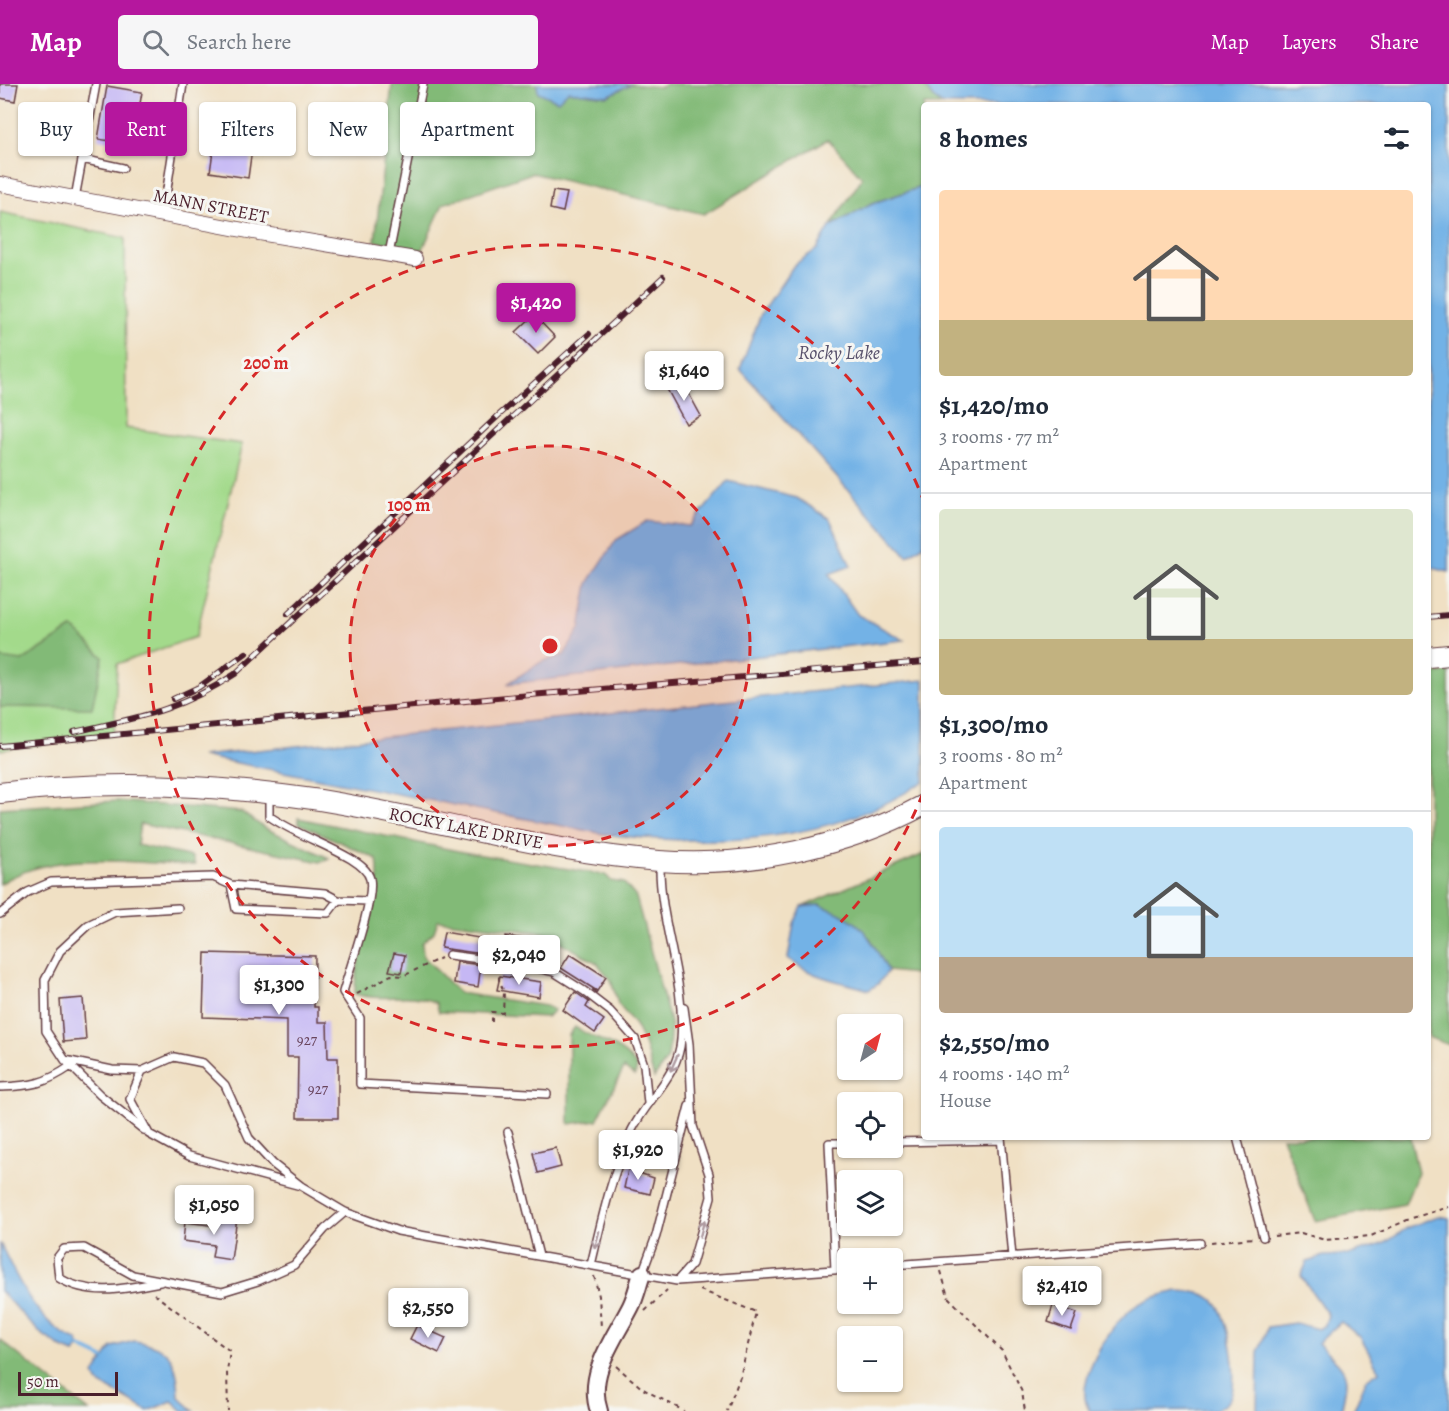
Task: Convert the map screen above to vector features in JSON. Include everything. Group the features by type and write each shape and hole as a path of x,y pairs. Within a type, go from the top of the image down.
{"main road":[{"path":"1431,657 1449,655"},
{"name":"ROCKY LAKE DRIVE","path":"0,793 117,783 225,789 319,800 551,845 660,861 705,861 777,854 857,835 921,806"}],"street":[{"name":"MANN STREET","path":"0,184 415,259"},
{"path":"599,1411 595,1398 603,1354 632,1305 642,1274"}],"lane":[{"path":"75,198 96,84"},
{"path":"163,215 183,84"},
{"path":"389,254 423,84"},
{"path":"82,159 123,168"},
{"path":"269,795 269,816 290,831 351,859 365,869 371,879 368,902 343,992 360,1017 360,1084 547,1094"},
{"path":"660,861 659,891 689,1044 693,1126 709,1174 711,1197 692,1264 677,1281"},
{"path":"0,914 28,892 51,882 213,877 231,885 325,893 338,900 368,902"},
{"path":"231,885 236,909 328,913 338,900"},
{"path":"178,908 115,912 88,925 60,951 45,980 46,1032 68,1063 100,1095 149,1134 189,1156 301,1186"},
{"path":"449,955 554,972 610,1011 635,1039 644,1065 648,1103"},
{"path":"591,1265 621,1157 648,1103 669,1076 679,1052 681,1039 678,985"},
{"path":"68,1063 112,1070 142,1071 174,1058 203,1064 225,1085 249,1138 273,1164 301,1186 345,1212 398,1231 677,1281 835,1270 829,1143 837,1143"},
{"path":"0,1087 34,1086 55,1077 68,1063"},
{"path":"142,1071 130,1099 149,1134"},
{"path":"642,1274 656,1236 690,1099"},
{"path":"508,1132 539,1256"},
{"path":"903,1142 965,1140"},
{"path":"1001,1140 1012,1257"},
{"path":"1237,1140 1263,1237"},
{"path":"160,1282 97,1290 74,1287 59,1278 57,1258 64,1249 84,1248 133,1275 160,1282 222,1292 258,1281 294,1265 325,1229 345,1212"},
{"path":"903,1264 1200,1243"}],"path":[{"path":"347,999 391,975 403,975 449,955"},
{"path":"492,1022 492,1012 503,1013 504,992 498,980 500,963"},
{"path":"1200,1243 1301,1233 1325,1240 1371,1236 1412,1218 1449,1207"},
{"path":"939,1262 948,1297 1002,1351 1022,1392 1025,1411"},
{"path":"591,1265 599,1296 603,1354 643,1389 684,1411"},
{"path":"677,1281 756,1312 740,1377 727,1411"},
{"path":"142,1286 230,1351 227,1372 228,1411"}],"green space":[{"path":"392,84 537,84 538,92 568,91 608,96 631,84 661,87 666,84 923,84 939,102 921,102 921,187 870,204 830,227 862,178 828,139 704,214 532,173 443,204 422,251 375,241 384,156 388,156 388,121"},
{"path":"0,212 125,238 126,428 242,444 196,637 117,664 114,735 0,750"},
{"path":"73,628 103,657 92,708 0,707 0,658 22,661"},
{"path":"1449,672 1449,1045 1431,1038 1431,674"},
{"path":"117,801 241,812 265,828 329,858 320,862 140,824 137,845 192,857 195,865 120,861 70,862 22,873 0,884 0,808"},
{"path":"298,818 463,852 606,875 611,881 624,883 636,897 671,1025 668,1058 654,1078 644,1043 635,1025 618,1004 611,980 597,963 545,933 438,920 434,932 422,943 423,956 459,993 546,1006 554,1010 547,1017 439,1012 436,1003 426,999 355,994 359,960 376,893 377,859 298,823"},
{"path":"921,855 921,975 888,971 870,938 820,905 802,907"},
{"path":"575,1027 624,1053 637,1067 635,1076 624,1068 597,1120 569,1124 569,1035"},
{"path":"1283,1140 1411,1140 1418,1173 1405,1204 1315,1221"},
{"path":"0,1340 89,1411 0,1411"}],"water":[{"path":"537,84 631,84 608,96 568,91 558,101 538,92"},
{"path":"923,84 1449,84 1449,572 1431,568 1431,102 939,102"},
{"name":"Rocky Lake","path":"921,187 921,547 907,556 740,369 761,314 794,265 817,249 830,227 870,204"},
{"path":"728,481 797,498 830,519 851,566 829,574 858,615 904,640 507,684 541,662 564,655 580,629 588,583 616,540 647,521 690,526"},
{"path":"921,680 921,783 888,802 850,818 810,829 770,836 728,840 686,840 604,834 201,756"},
{"path":"819,905 855,922 875,946 888,971 878,984 869,990 805,970 788,958 794,923 802,907"},
{"path":"1438,1216 1449,1218 1449,1411 1353,1411 1366,1380 1379,1371 1360,1337 1341,1322 1318,1343 1344,1372 1346,1386 1341,1411 1257,1411 1258,1352 1268,1327 1295,1323 1318,1329 1325,1325 1328,1315 1301,1276 1307,1262 1324,1256 1348,1255 1385,1243 1407,1228"},
{"path":"0,1243 21,1285 40,1313 63,1333 77,1340 80,1347 74,1353 62,1348 39,1332 0,1291"},
{"path":"1177,1291 1208,1296 1221,1311 1229,1335 1233,1364 1233,1389 1229,1400 1216,1410 1090,1411 1085,1400 1085,1387 1089,1372 1095,1357 1113,1329 1135,1306 1152,1298"},
{"path":"134,1341 156,1347 170,1357 177,1374 179,1397 194,1411 183,1411 172,1401 148,1411 97,1382 94,1374 112,1347"}],"building":[{"path":"0,84 18,84 15,101 0,98"},
{"path":"107,86 142,92 140,102 105,102 105,140 98,139"},
{"path":"212,156 251,156 248,178 210,172"},
{"path":"553,191 567,193 563,212 550,209"},
{"path":"534,315 555,337 538,354 516,332"},
{"path":"682,381 701,416 686,424 667,389"},
{"path":"444,932 485,939 483,954 441,948"},
{"path":"506,936 548,943 545,959 504,952"},
{"path":"205,953 315,956 314,1007 318,1007 318,1022 327,1022 328,1058 338,1058 338,1118 297,1118 298,1057 287,1057 287,1020 203,1017"},
{"path":"394,953 405,955 401,973 389,971"},
{"path":"570,954 606,977 596,993 592,990 597,991 561,968"},
{"path":"457,962 481,965 478,987 454,983"},
{"path":"500,976 541,982 539,997 497,990"},
{"path":"575,992 589,1002 586,1007 604,1020 595,1033 563,1010"},
{"path":"83,998 86,1040 63,1042 60,1000"},
{"path":"556,1148 561,1167 538,1173 533,1153"},
{"path":"629,1165 641,1168 639,1173 654,1178 650,1194 624,1188"},
{"path":"228,1215 237,1218 231,1260 212,1257 214,1245 183,1241 185,1222 217,1226 218,1217"},
{"path":"1053,1305 1077,1313 1071,1330 1048,1322"},
{"path":"417,1325 446,1338 439,1353 410,1339"}],"waterway":[{"path":"80,1347 103,1358"}],"railway":[{"path":"74,732 157,712 195,697 235,674 663,277"},
{"path":"288,614 498,416 589,334"},
{"path":"1431,617 1449,615"},
{"path":"173,699 199,687 246,653"},
{"path":"0,746 507,697 921,662"}]}
